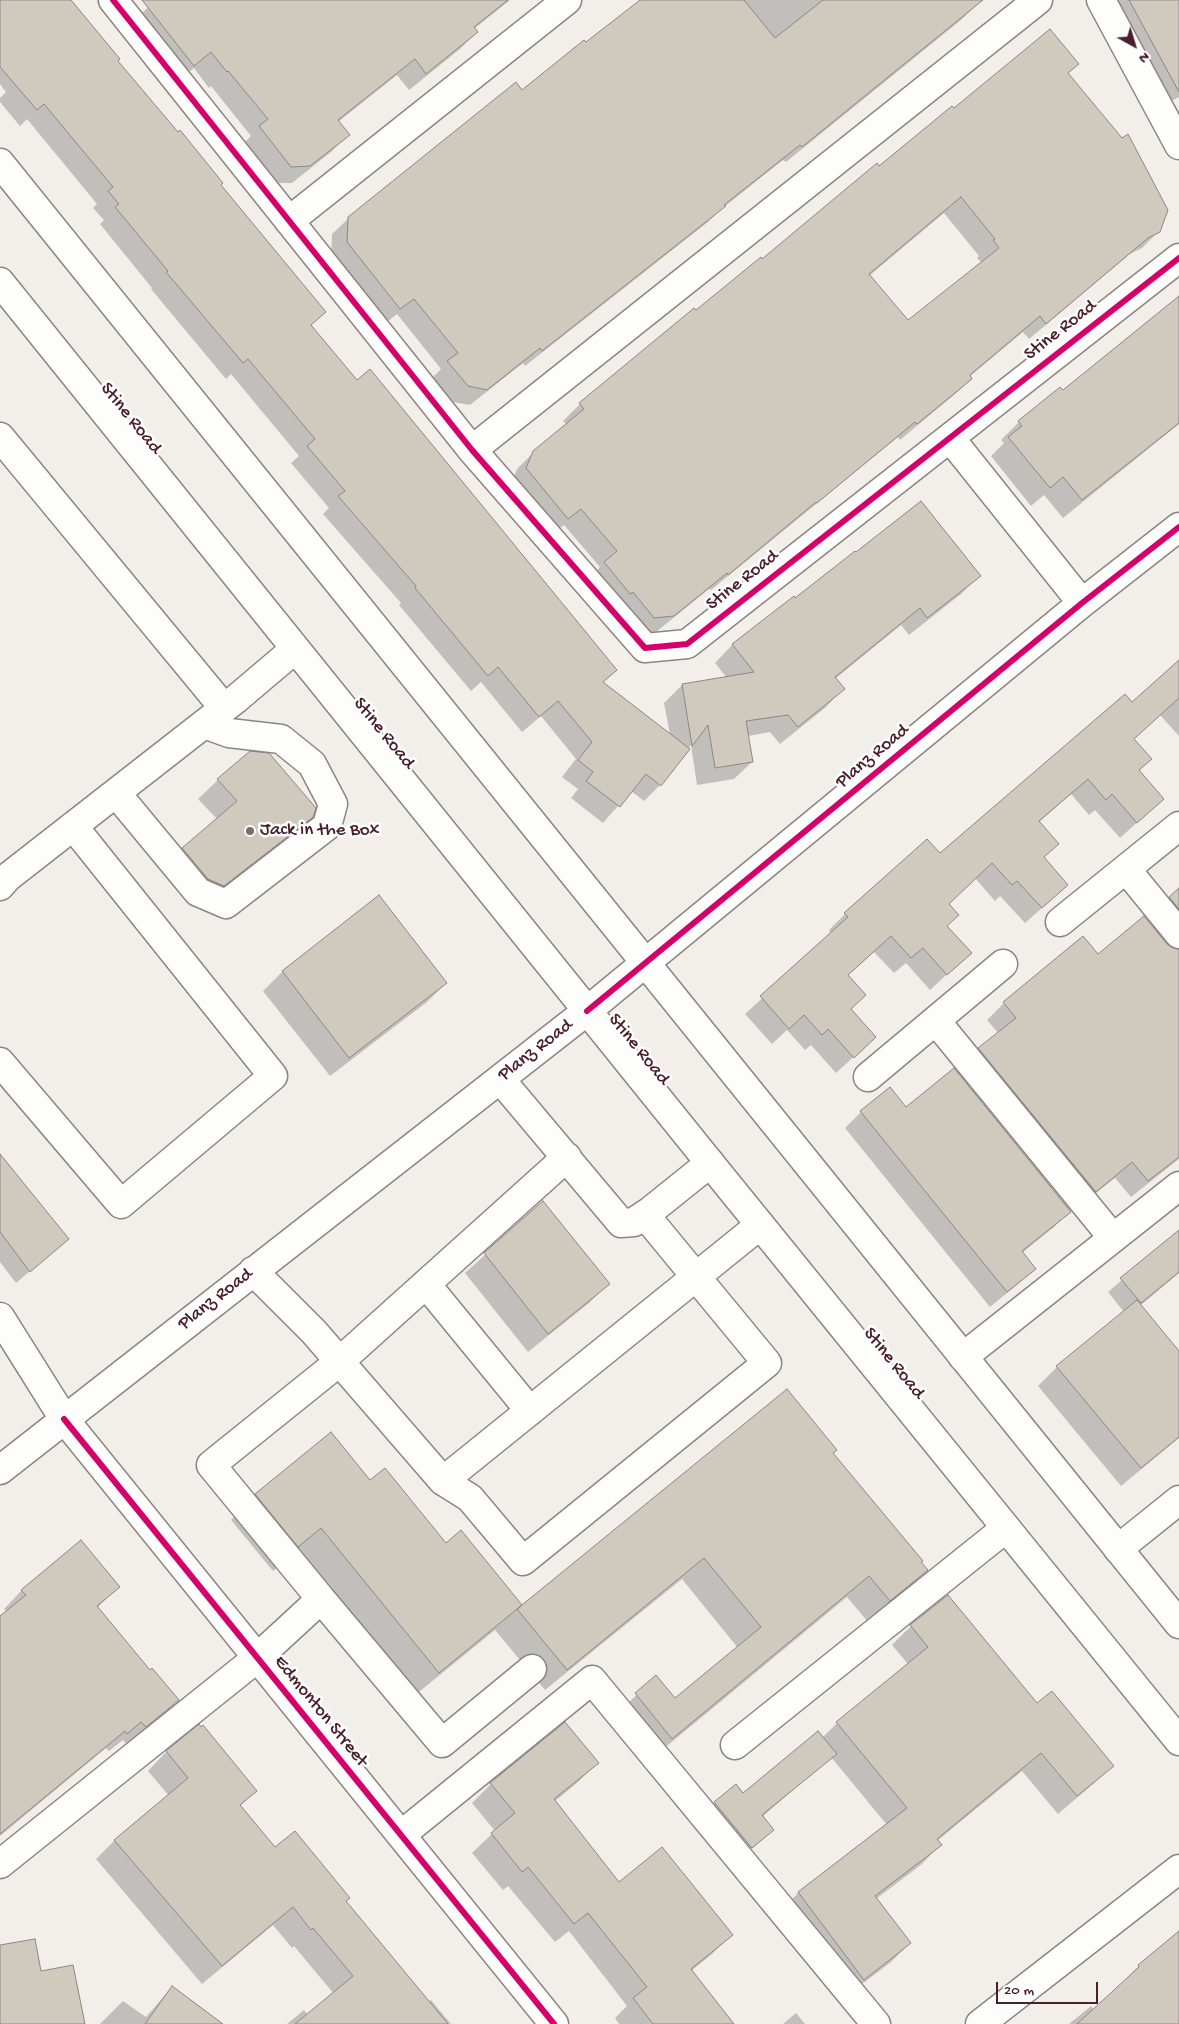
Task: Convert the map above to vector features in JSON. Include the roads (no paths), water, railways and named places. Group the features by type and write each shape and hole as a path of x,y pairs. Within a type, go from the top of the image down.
{"street":[{"name":"Stine Road","path":"113,0 472,450 645,648 688,644 1179,258"},
{"path":"289,222 567,0"},
{"path":"472,450 1038,0"},
{"path":"1101,0 1179,145"},
{"path":"0,163 1179,1624"},
{"name":"Stine Road","path":"0,282 760,1225 1179,1741"},
{"path":"0,438 229,733 281,739 312,764 333,804 327,826 226,904 198,892 116,792"},
{"path":"950,438 1082,603"},
{"name":"Planz Road","path":"0,1470 588,1011 1082,603 1179,527"},
{"path":"0,886 8,877 214,716 295,649"},
{"path":"0,1062 121,1204 273,1076 73,826"},
{"path":"1060,922 1179,826"},
{"path":"1126,868 1179,934"},
{"path":"868,1077 1003,964"},
{"path":"936,1020 1113,1238"},
{"path":"500,1079 621,1223 634,1222 645,1215 710,1163"},
{"path":"532,1669 442,1743 321,1600 211,1465 339,1362 567,1158"},
{"path":"963,1357 1179,1186"},
{"path":"253,1272 314,1332 443,1481 470,1498 523,1561 767,1363 645,1215"},
{"path":"443,1481 760,1225"},
{"path":"426,1284 530,1412"},
{"name":"Edmonton Street","path":"0,1317 64,1419 554,2024"},
{"path":"1118,1549 1179,1500"},
{"path":"735,1745 1006,1528"},
{"path":"0,1864 257,1658 321,1600"},
{"path":"401,1835 592,1680 876,2024"},
{"path":"980,2024 1179,1869"}],"place":[{"name":"Jack in the Box","path":"250,831"}]}
